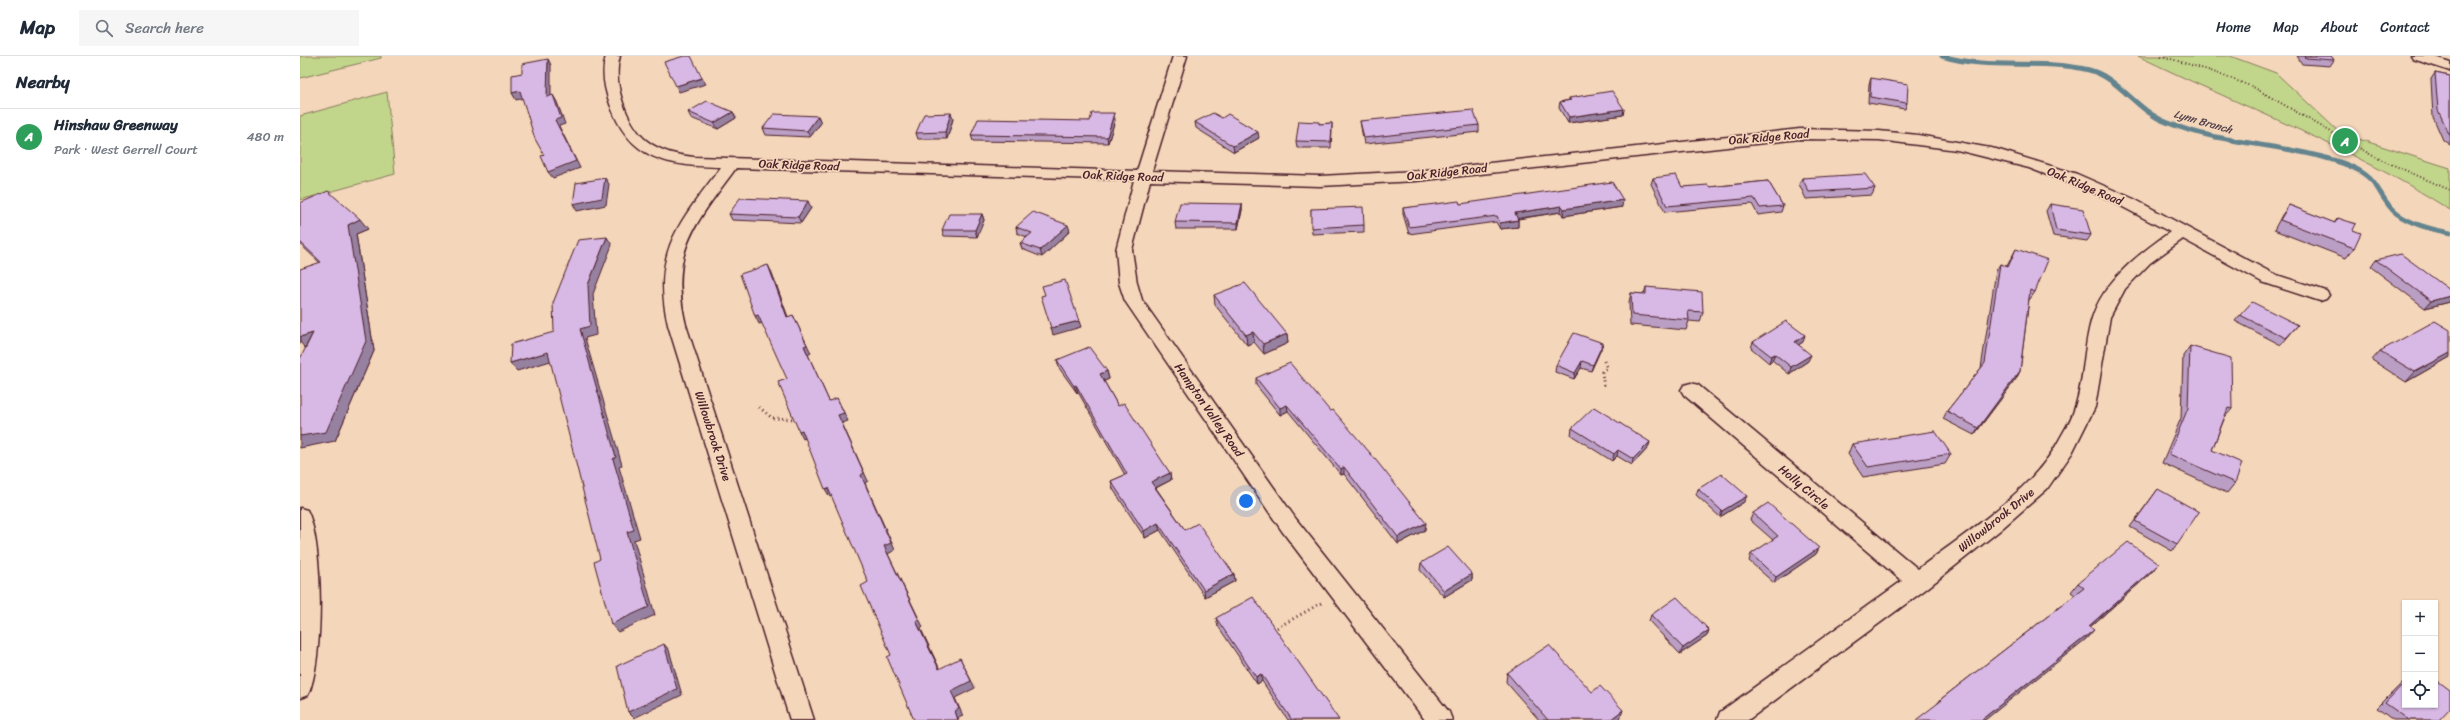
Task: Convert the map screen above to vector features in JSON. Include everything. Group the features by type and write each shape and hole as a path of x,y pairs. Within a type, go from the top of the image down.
{"street":[{"name":"Oak Ridge Road","path":"613,56 609,70 613,91 631,135 638,143 652,151 676,160 1291,181 1368,179 1429,174 1776,135 1857,133 1933,141 1995,154 2038,166 2107,193 2270,278 2320,295"},
{"name":"Hampton Valley Road","path":"1180,56 1124,250 1128,283 1134,301 1289,525 1440,720"},
{"path":"2418,56 2450,67"},
{"name":"Willowbrook Drive","path":"732,163 689,221 681,236 671,266 670,286 677,326 802,720"},
{"name":"Willowbrook Drive","path":"1729,720 1918,582 2019,503 2040,483 2058,460 2085,406 2101,317 2109,301 2118,286 2132,269 2182,232"},
{"name":"Holly Circle","path":"1691,390 1918,582"},
{"path":"300,516 305,536 307,622 305,669 300,688"}],"path":[{"path":"2161,56 2211,71 2253,87 2373,156 2450,190"},
{"path":"1604,361 1607,368 1602,372 1604,388"},
{"path":"759,407 772,418 794,418"},
{"path":"1272,630 1341,592"}],"green space":[{"path":"300,56 381,56 381,58 300,78"},
{"path":"2138,56 2230,56 2276,73 2340,133 2450,168 2450,210 2413,187 2336,147"},
{"path":"387,92 395,174 300,200 300,116"}],"building":[{"path":"684,56 691,56 702,78 676,86 664,62"},
{"path":"2305,56 2331,56 2334,60 2306,58"},
{"path":"548,59 547,97 553,95 561,118 555,120 576,161 548,172 541,156 544,155 535,139 520,91 512,93 512,75 522,73 522,64"},
{"path":"2435,73 2450,76 2450,135 2438,110"},
{"path":"1871,78 1908,84 1907,103 1870,97"},
{"path":"1612,91 1624,109 1569,117 1560,102 1571,100 1569,98"},
{"path":"707,101 733,112 714,123 688,112"},
{"path":"1473,110 1479,125 1364,138 1360,121"},
{"path":"951,113 945,132 916,133 924,114"},
{"path":"1092,113 1114,113 1107,137 971,135 978,119 1090,121"},
{"path":"1213,113 1222,118 1228,114 1258,132 1233,146 1195,122"},
{"path":"774,114 818,116 807,131 763,128"},
{"path":"1299,121 1319,122 1319,124 1332,123 1331,142 1296,141"},
{"path":"1865,174 1875,188 1809,192 1802,178"},
{"path":"1676,175 1682,187 1708,185 1709,187 1768,181 1783,206 1760,208 1754,198 1667,206 1653,178"},
{"path":"605,178 602,198 573,204 576,183"},
{"path":"1612,182 1623,200 1564,209 1562,206 1515,213 1518,220 1500,223 1497,216 1409,227 1403,208 1459,201 1460,204"},
{"path":"328,191 360,219 348,225 366,341 326,432 300,436 300,359 313,333 300,337 300,269 321,262 300,242 300,203"},
{"path":"740,198 808,201 798,217 729,214"},
{"path":"1180,203 1242,204 1238,223 1175,222"},
{"path":"2050,204 2083,209 2091,235 2056,230"},
{"path":"2289,205 2335,223 2338,218 2356,224 2353,230 2361,233 2354,248 2280,220"},
{"path":"1363,207 1364,225 1311,228 1311,209"},
{"path":"1033,212 1068,225 1040,250 1020,243 1032,233 1016,227"},
{"path":"949,214 982,214 975,230 942,230"},
{"path":"607,237 588,285 590,326 580,329 616,457 613,459 634,530 627,532 649,607 611,624 594,562 600,559 548,352 510,363 511,344 554,332 553,303 578,240"},
{"path":"2016,249 2048,260 2035,292 2030,290 2020,371 1978,428 1947,411 1985,363 2000,264 2008,267"},
{"path":"2401,254 2450,290 2450,296 2431,301 2376,260"},
{"path":"768,265 787,317 793,315 807,345 804,346 829,401 837,398 844,413 838,415 864,473 861,475 891,543 884,546 919,620 916,621 939,669 960,658 971,681 951,691 959,709 955,711 958,720 914,720 887,657 891,655 861,586 868,582 828,488 825,489 802,430 799,431 778,382 787,379 758,315 755,316 740,274"},
{"path":"1065,280 1079,321 1051,328 1041,296 1045,295 1042,286"},
{"path":"1245,283 1287,334 1263,344 1253,332 1246,335 1214,295"},
{"path":"1646,287 1702,292 1703,312 1688,311 1689,320 1632,315 1631,293 1646,294"},
{"path":"2252,302 2298,325 2286,338 2240,315"},
{"path":"1786,321 1805,335 1795,342 1811,355 1791,367 1775,354 1771,356 1753,342"},
{"path":"2435,321 2450,330 2450,353 2415,372 2380,351"},
{"path":"1574,333 1603,343 1593,365 1582,361 1575,373 1556,365"},
{"path":"2190,346 2231,358 2232,409 2228,408 2212,450 2242,463 2235,483 2169,454 2188,408"},
{"path":"1089,347 1107,371 1100,374 1118,406 1124,403 1170,473 1151,482 1185,530 1198,523 1234,574 1204,590 1158,523 1144,531 1111,481 1127,474 1076,385 1074,386 1057,360"},
{"path":"1290,363 1330,411 1333,410 1371,454 1426,523 1398,537 1344,467 1341,469 1287,405 1280,408 1256,378"},
{"path":"1594,407 1650,442 1633,459 1618,450 1614,454 1572,428"},
{"path":"1935,431 1951,454 1868,467 1852,444"},
{"path":"1722,474 1747,496 1722,511 1698,489"},
{"path":"2158,489 2199,512 2177,544 2135,521"},
{"path":"1768,503 1819,548 1776,577 1751,554 1778,536 1753,513"},
{"path":"2128,542 2159,564 2089,626 2094,630 1981,720 1916,720 2084,588 2078,583"},
{"path":"1448,547 1472,574 1444,591 1421,563"},
{"path":"1253,597 1339,720 1292,720 1261,674 1256,677 1216,618"},
{"path":"1677,597 1709,630 1683,648 1651,615"},
{"path":"664,644 677,689 628,712 617,666"},
{"path":"1549,645 1592,692 1600,686 1623,710 1610,720 1548,720 1507,673"},
{"path":"2438,681 2450,690 2450,708 2439,720 2409,720 2385,703 2402,685 2402,708 2438,708"}],"waterway":[{"name":"Lynn Branch","path":"1942,56 1978,63 2052,65 2089,70 2109,79 2155,117 2187,130 2229,140 2315,155 2351,167 2369,178 2389,206 2396,213 2415,224 2450,233"}],"place":[{"name":"Hinshaw Greenway","path":"2345,141"}]}
